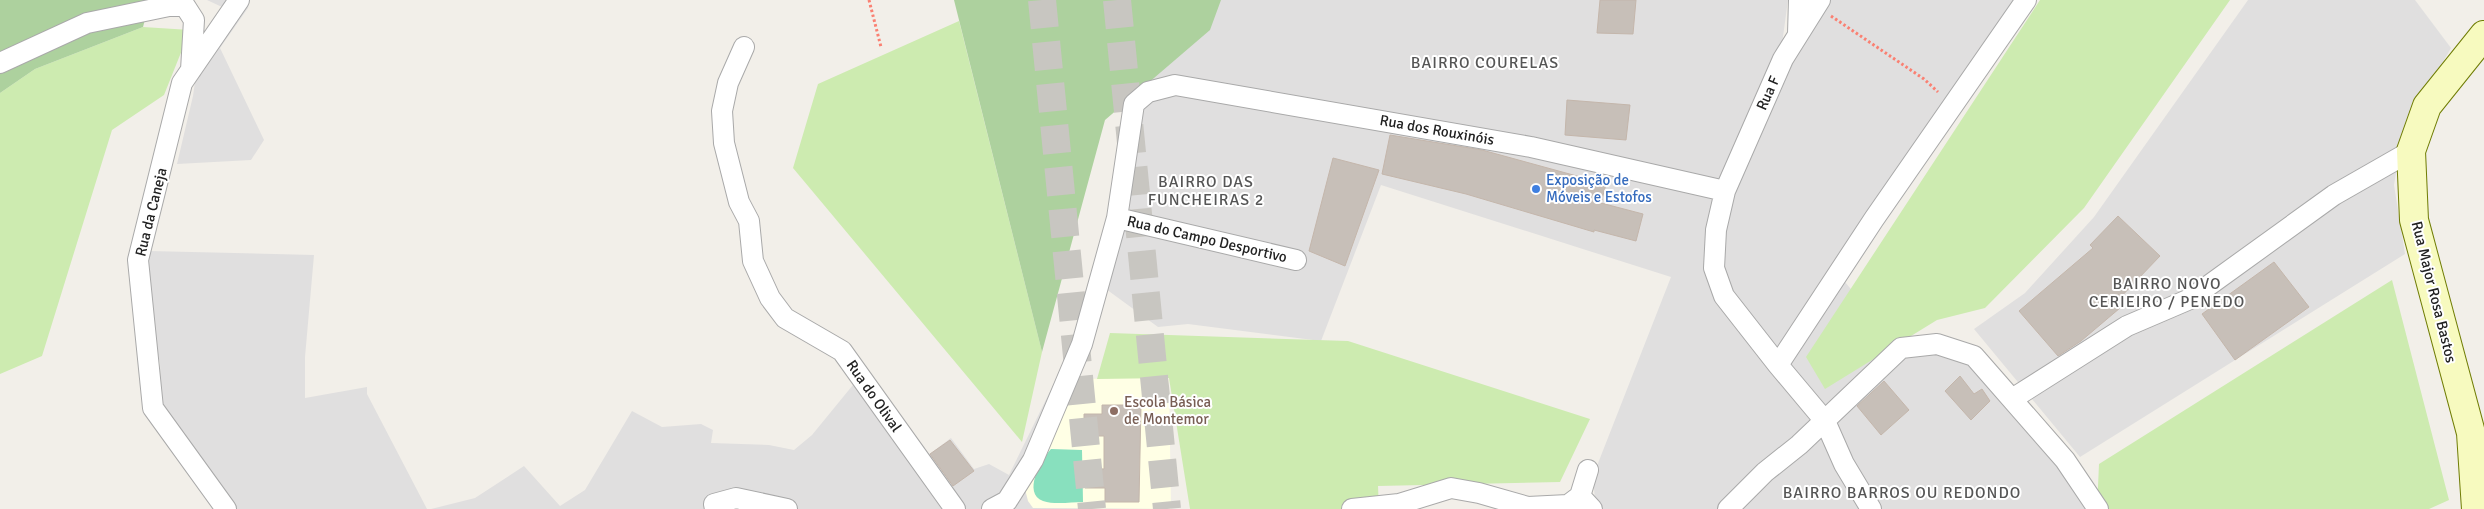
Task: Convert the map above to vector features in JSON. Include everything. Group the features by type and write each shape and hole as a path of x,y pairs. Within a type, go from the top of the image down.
{"main road":[{"name":"Rua Major Rosa Bastos","path":"2476,509 2471,433 2414,220 2411,151 2428,106 2484,35"}],"street":[{"name":"Rua da Caneja","path":"226,509 153,408 138,260 182,83 239,0"},
{"path":"1778,365 1874,219 2026,0"},
{"name":"Rua F","path":"1812,2 1798,34 1783,58 1725,191 1716,230 1714,268 1724,296 1825,422 1844,464 1871,509"},
{"path":"0,63 87,23 169,6 184,6 194,20 191,70"},
{"name":"Rua do Olival","path":"744,47 728,82 722,111 724,142 739,202 749,221 753,261 766,290 786,318 842,351 955,509"},
{"name":"Rua dos Rouxinóis","path":"1117,218 1134,104 1148,92 1175,84 1531,147 1725,191"},
{"path":"2012,400 2127,326 2190,299 2334,195 2411,151"},
{"path":"1006,506 1033,460 1082,344 1117,218"},
{"name":"Rua do Campo Desportivo","path":"1117,218 1296,260"},
{"path":"1728,509 1765,472 1825,422 1902,348 1937,344 1974,356 2065,460 2098,509"},
{"path":"1352,509 1399,504 1451,488 1479,493 1528,506 1568,505 1586,502 1588,470"},
{"path":"715,509 714,504 736,498 787,509"}],"path":[{"path":"869,0 881,47"},
{"path":"1812,2 1924,79 1953,106"}],"shaded area":[{"path":"207,0 250,0 248,8 220,48 264,140 251,160 177,164 193,96 200,46 222,7"},
{"path":"1212,0 1788,0 1782,44 1828,0 2032,0 1845,282 1905,354 1937,350 1967,358 2056,458 2090,509 1601,509 1595,501 1593,476 1671,277 1381,185 1321,341 1188,324 1158,327 1106,289 1141,86"},
{"path":"2248,0 2415,0 2451,48 2403,132 2394,185 2405,254 2080,457 1974,329 2025,293 2094,217"},
{"path":"149,251 314,255 305,357 305,398 367,387 367,394 427,509 230,509 161,410 160,363 152,329 146,278"},
{"path":"1060,371 1073,379 1162,377 1171,509 431,509 475,498 524,466 560,506 585,490 632,411 662,427 701,424 713,430 711,443 769,445 794,450 812,435 857,380 916,464 951,438 974,469 989,464 1009,475"},
{"name":"Escola Básica de Montemor","path":"1169,378 1171,509 1033,508 1028,501 1024,485 1073,379"}],"green space":[{"path":"0,0 150,0 143,27 35,69 0,93"},
{"path":"954,0 1221,0 1210,30 1105,120 1042,352"},
{"path":"2040,0 2230,0 2084,208 1985,308 1937,320 1825,389 1806,357"},
{"path":"959,21 1042,352 1022,442 793,168 818,84"},
{"path":"143,27 190,30 164,95 112,130 42,356 0,374 0,93 35,69"},
{"path":"2392,280 2449,500 2429,509 2097,509 2099,464"},
{"path":"1110,333 1348,341 1590,419 1560,482 1378,486 1379,509 1190,509 1169,378 1097,379"},
{"path":"1051,449 1082,450 1083,502 1053,503 1043,501 1037,497 1034,491 1035,476"}],"building":[{"path":"1600,0 1636,0 1633,34 1597,33"},
{"path":"1567,100 1630,105 1626,140 1565,135"},
{"path":"1390,135 1482,150 1606,184 1601,203 1643,214 1636,241 1594,230 1594,232 1466,194 1382,174"},
{"path":"1333,158 1379,170 1345,266 1309,251"},
{"path":"2118,216 2160,256 2115,303 2120,308 2081,341 2058,356 2019,311 2093,248 2090,245"},
{"path":"2274,262 2309,307 2235,360 2202,314"},
{"path":"1960,376 1974,394 1982,389 1990,401 1971,420 1945,391"},
{"path":"1884,381 1909,410 1881,435 1857,406"},
{"path":"1102,405 1141,405 1139,502 1105,502 1105,488 1085,488 1086,468 1104,469 1104,436 1084,436 1084,414 1102,414"},
{"path":"950,440 974,471 953,486 930,454"}],"tunnel":[{"path":"1042,0 1092,509"},
{"path":"1117,0 1167,509"}],"place":[{"name":"Exposição de Móveis e Estofos","path":"1536,189"},
{"name":"Escola Básica de Montemor","path":"1114,411"}],"district":[{"name":"BAIRRO COURELAS","path":"1485,63"},
{"name":"BAIRRO DAS FUNCHEIRAS 2","path":"1206,191"},
{"name":"BAIRRO NOVO CERIEIRO / PENEDO","path":"2167,293"},
{"name":"BAIRRO BARROS OU REDONDO","path":"1902,493"}]}
